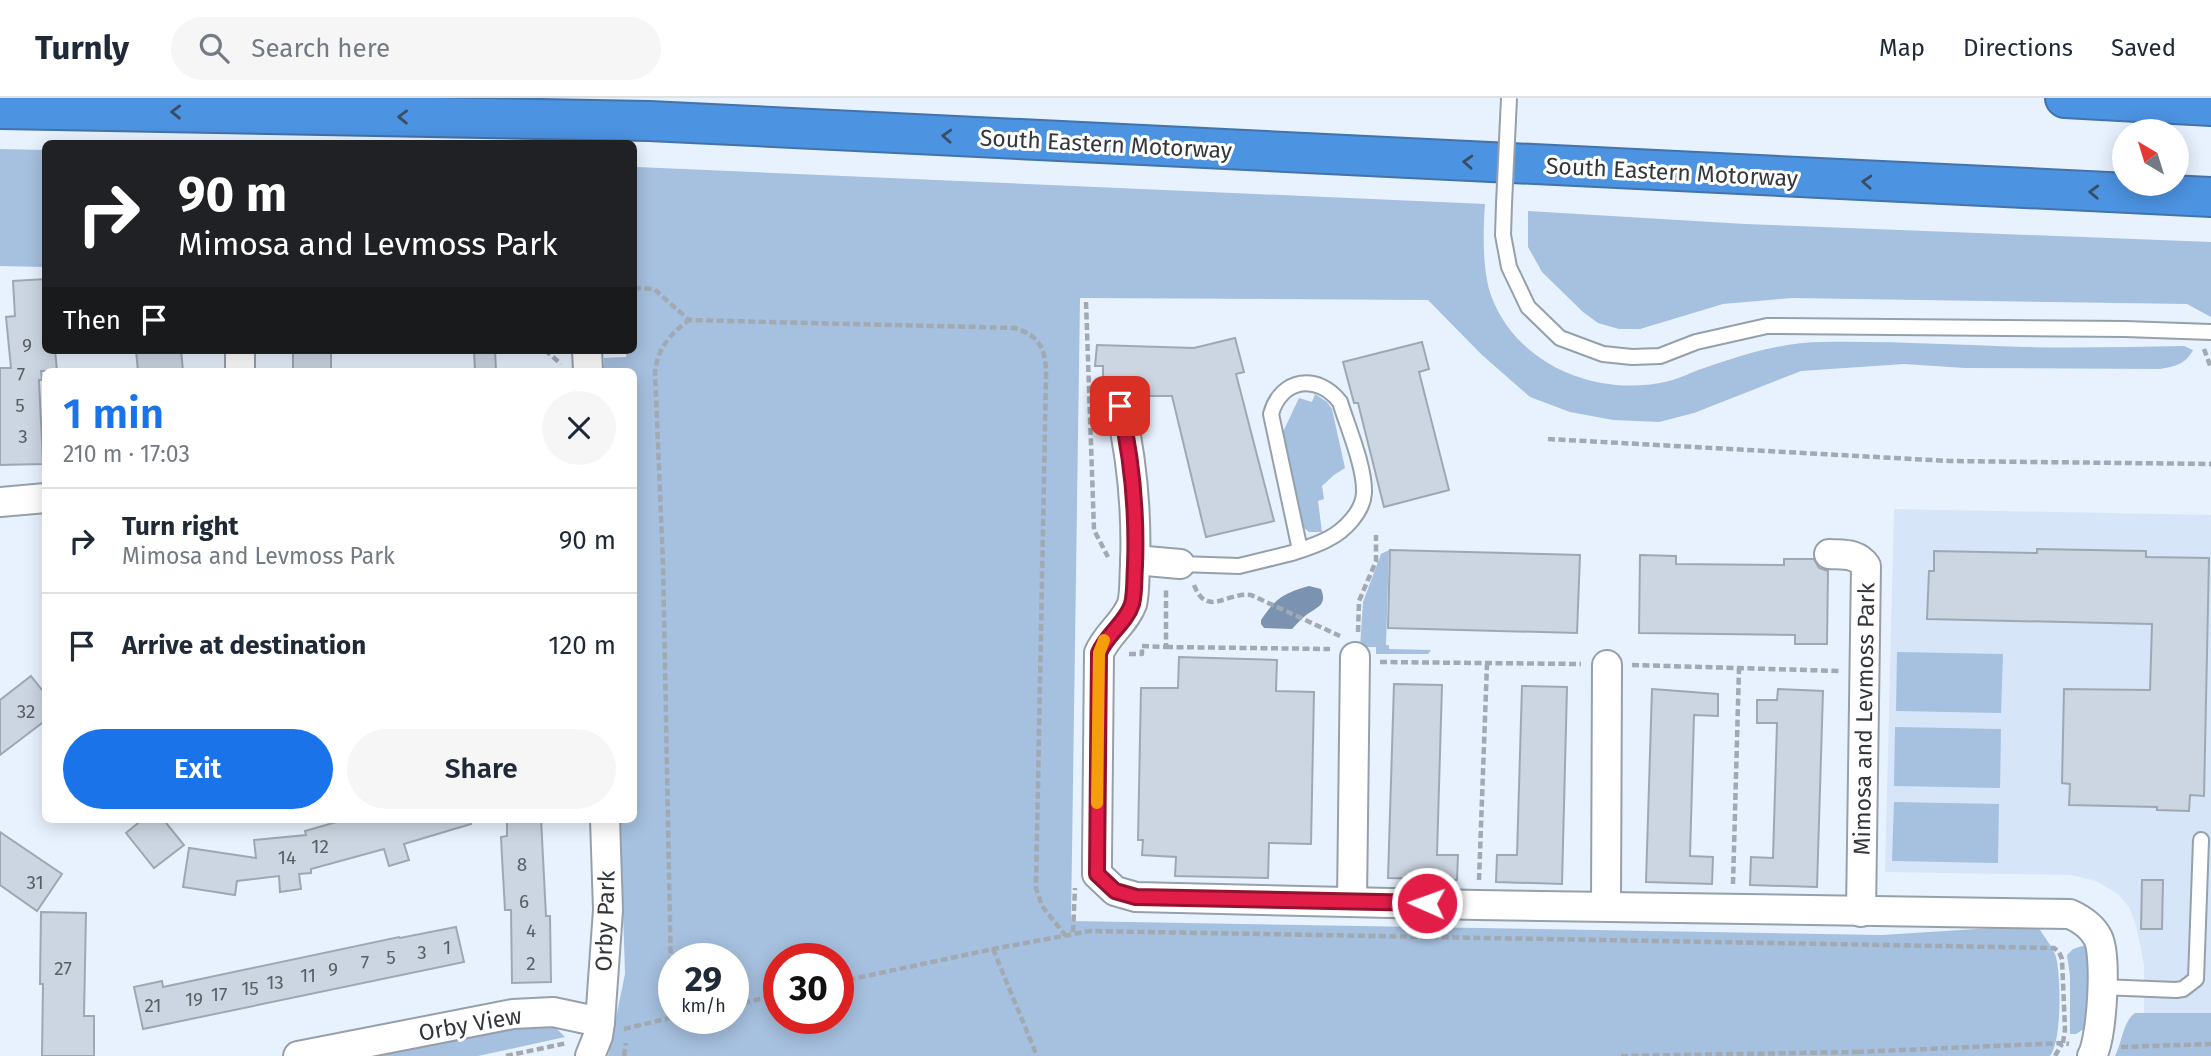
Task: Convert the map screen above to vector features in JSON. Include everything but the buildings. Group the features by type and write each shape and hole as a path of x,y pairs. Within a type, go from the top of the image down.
{"highway":[{"path":"2065,98 2211,106"},
{"name":"South Eastern Motorway","path":"0,109 649,121 1878,183 2211,197"}],"street":[{"path":"1120,406 1132,470 1135,560 1133,601 1127,615 1104,640 1099,653 1097,874 1115,891 1136,897 2070,914 2082,920 2099,939 2103,955 2099,1037 2093,1049"},
{"path":"0,502 42,498"},
{"name":"Mimosa and Levmoss Park","path":"1829,554 1851,555 1861,559 1866,566 1861,912"},
{"path":"1135,560 1180,564"},
{"path":"1351,650 1352,901"},
{"path":"1606,905 1608,665"},
{"name":"Orby Park","path":"590,1056 600,1022 608,909 605,823"},
{"name":"Orby View","path":"299,1056 513,1014 553,1012 600,1022"}],"lane":[{"path":"1509,98 1503,235 1509,267 1528,307 1560,338 1603,354 1660,356 1696,342 1767,326 2211,332"},
{"path":"1180,564 1239,566 1300,550 1329,539 1347,525 1359,510 1364,493 1360,469 1340,402 1334,393 1322,386 1308,383 1296,385 1282,393 1274,402 1271,414 1300,550"},
{"path":"2101,988 2183,989 2196,979 2201,839"}],"path":[{"path":"637,288 654,289 689,320"},
{"path":"670,943 663,563 655,373 658,355 665,341 689,320 1015,328 1025,331 1041,347 1046,357 1046,375 1036,888 1042,906 1065,935"},
{"path":"551,354 558,359 562,368"},
{"path":"1548,439 1949,461 2211,464"},
{"path":"1166,647 1351,650 1359,601 1376,561 1376,535"},
{"path":"1478,905 1487,664"},
{"path":"1732,908 1739,668"},
{"path":"1073,932 1075,881"},
{"path":"854,979 1073,932 1228,932 2054,948 2062,959 2065,1029 2063,1043 2055,1056"},
{"path":"993,949 1037,1056"},
{"path":"1621,1056 1857,1054 2063,1043 2093,1049 2211,1044"}],"shaded area":[{"path":"0,149 42,150 42,267 0,266"},
{"path":"637,167 1485,204 1486,277 1492,298 1505,322 1521,342 1542,359 1565,372 1616,385 1669,381 1748,354 1808,343 1873,342 2044,347 2184,346 2193,350 2183,362 2160,369 1965,368 1904,364 1801,371 1694,413 1659,422 1613,420 1570,412 1530,397 1482,355 1428,300 1080,298 1071,921 1882,935 2039,928 2055,953 2058,966 2059,1008 2054,1048 2050,1056 608,1056 625,974 620,823 637,823 637,368 604,368 604,358 637,354"},
{"path":"1528,211 1745,224 2211,242 2211,317 2187,304 1791,298 1723,304 1640,329 1619,329 1598,323 1583,312 1542,272 1528,247"},
{"path":"1315,394 1332,409 1345,468 1322,486 1324,499 1318,501 1322,532 1309,532 1304,528 1282,434 1299,398 1312,402"},
{"path":"1894,509 2211,515 2211,1013 2144,1013 2144,965 2136,925 2129,907 2118,894 2096,881 2071,875 1885,872"},
{"path":"1389,550 1386,645 1389,645 1389,649 1431,650 1428,654 1376,654 1376,647 1360,647 1363,602 1381,554"},
{"path":"1309,586 1321,589 1323,599 1320,606 1292,629 1264,628 1261,620 1276,601"},
{"path":"1897,652 2003,654 2001,713 1896,711"},
{"path":"1895,727 2001,729 2000,788 1894,786"},
{"path":"1894,802 1999,804 1998,863 1892,861"},
{"path":"2085,945 2090,965 2087,1027 2076,1034 2070,1034 2070,976 2067,955 2073,949"},
{"path":"2135,1013 2211,1013 2211,1056 2115,1056 2125,1027"},
{"path":"492,1024 553,1025 565,1037 478,1056 340,1056"}],"slow traffic":[{"path":"1097,803 1099,653 1104,640"}],"route":[{"path":"1120,406 1132,470 1135,511 1133,601 1127,615 1104,640 1099,653 1097,874 1115,891 1136,897 1427,903"}]}
